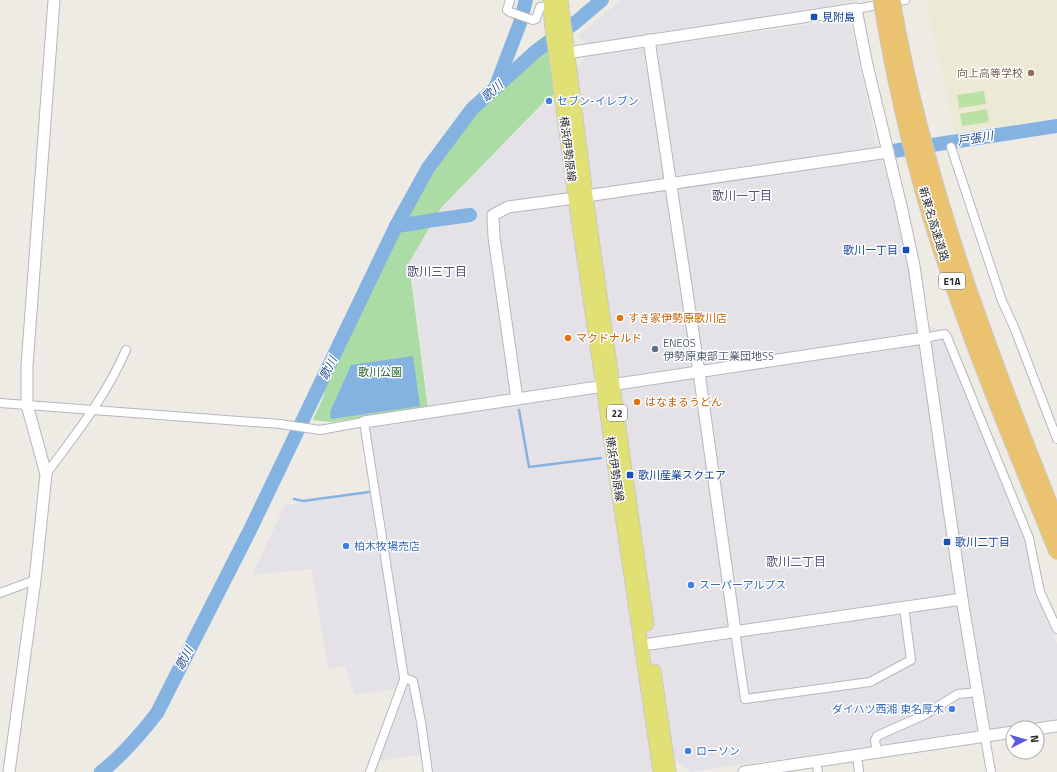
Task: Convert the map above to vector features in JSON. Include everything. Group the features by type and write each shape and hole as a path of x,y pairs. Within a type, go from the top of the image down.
{"highway":[{"name":"新東名高速道路","path":"880,0 899,94 931,216 981,361 1057,552"},
{"name":"新東名高速道路","path":"892,0 910,91 942,212 992,356 1057,522"}],"main road":[{"name":"横浜伊勢原線","path":"556,4 551,20 561,50"},
{"name":"横浜伊勢原線","path":"556,4 580,197 608,386 660,772"},
{"name":"横浜伊勢原線","path":"608,386 650,644 669,772"}],"street":[{"path":"9,772 35,580 46,474 27,405 28,342 54,0"},
{"path":"510,0 507,10 533,20 536,20 540,7 556,4"},
{"path":"561,50 649,40 856,9 905,0"},
{"path":"856,9 867,65 914,266 962,599 991,772"},
{"path":"649,40 699,372 745,699 870,682 911,660 904,607"},
{"path":"951,147 1002,301 1014,327 1057,439"},
{"path":"517,399 494,237 493,215 508,207 888,152"},
{"path":"0,403 280,424 320,430 364,422 946,334 1029,538 1036,580 1056,625"},
{"path":"46,474 94,410 118,368 126,350"},
{"path":"364,422 404,678 370,772"},
{"path":"0,593 35,580"},
{"path":"650,644 962,599"},
{"path":"404,678 413,681 421,722 428,772"},
{"path":"877,752 875,740 877,736 924,715 958,694 978,692"},
{"path":"1045,728 1057,726"},
{"path":"744,772 817,767 877,752 1005,733"},
{"path":"857,756 859,772"}],"shaded area":[{"path":"621,0 858,1 590,45 577,37"},
{"path":"938,0 1057,0 1057,118 955,132 926,2"},
{"path":"850,19 876,144 904,231 917,322 944,331 1027,528 1035,598 1038,597 1057,644 1057,720 1045,722 1045,720 1005,720 1005,727 690,772 677,762 649,770 648,772 433,772 431,753 376,761 402,688 354,695 345,665 328,669 312,569 252,575 285,505 379,492 369,425 429,409 410,263 442,208 550,97 555,96 586,56"}],"green space":[{"name":"歌川公園","path":"546,48 548,50 555,94 546,100 441,208 409,263 428,408 331,422 313,420 324,395 324,391 391,246 427,176 449,143 462,128"},
{"path":"984,91 986,104 959,108 957,95"},
{"path":"987,109 989,122 962,126 960,114"}],"water":[{"path":"413,356 420,406 331,419 330,412 351,365"}],"waterway":[{"path":"496,86 520,23 526,0"},
{"name":"歌川","path":"101,772 117,759 157,713 250,530 396,226 428,168 472,109 536,51 576,22 602,0"},
{"name":"戸張川","path":"893,151 1057,126"},
{"name":"戸張川","path":"427,221 470,215"},
{"name":"戸張川","path":"396,226 423,222"},
{"path":"519,410 529,467 601,458"},
{"path":"294,499 303,501 369,492"}],"place":[{"name":"見附島","path":"814,17"},
{"name":"向上高等学校","path":"1031,73"},
{"name":"セブン-イレブン","path":"549,101"},
{"name":"歌川一丁目","path":"906,250"},
{"name":"すき家伊勢原歌川店","path":"620,318"},
{"name":"マクドナルド","path":"568,338"},
{"name":"ENEOS 伊勢原東部工業団地SS","path":"655,349"},
{"name":"はなまるうどん","path":"637,402"},
{"name":"歌川産業スクエア","path":"630,475"},
{"name":"歌川二丁目","path":"947,542"},
{"name":"柏木牧場売店","path":"346,546"},
{"name":"スーパーアルプス","path":"691,585"},
{"name":"ダイハツ西湘 東名厚木","path":"952,709"},
{"name":"ローソン","path":"688,751"}],"district":[{"name":"歌川一丁目","path":"742,195"},
{"name":"歌川三丁目","path":"437,271"},
{"name":"歌川二丁目","path":"796,561"}]}
